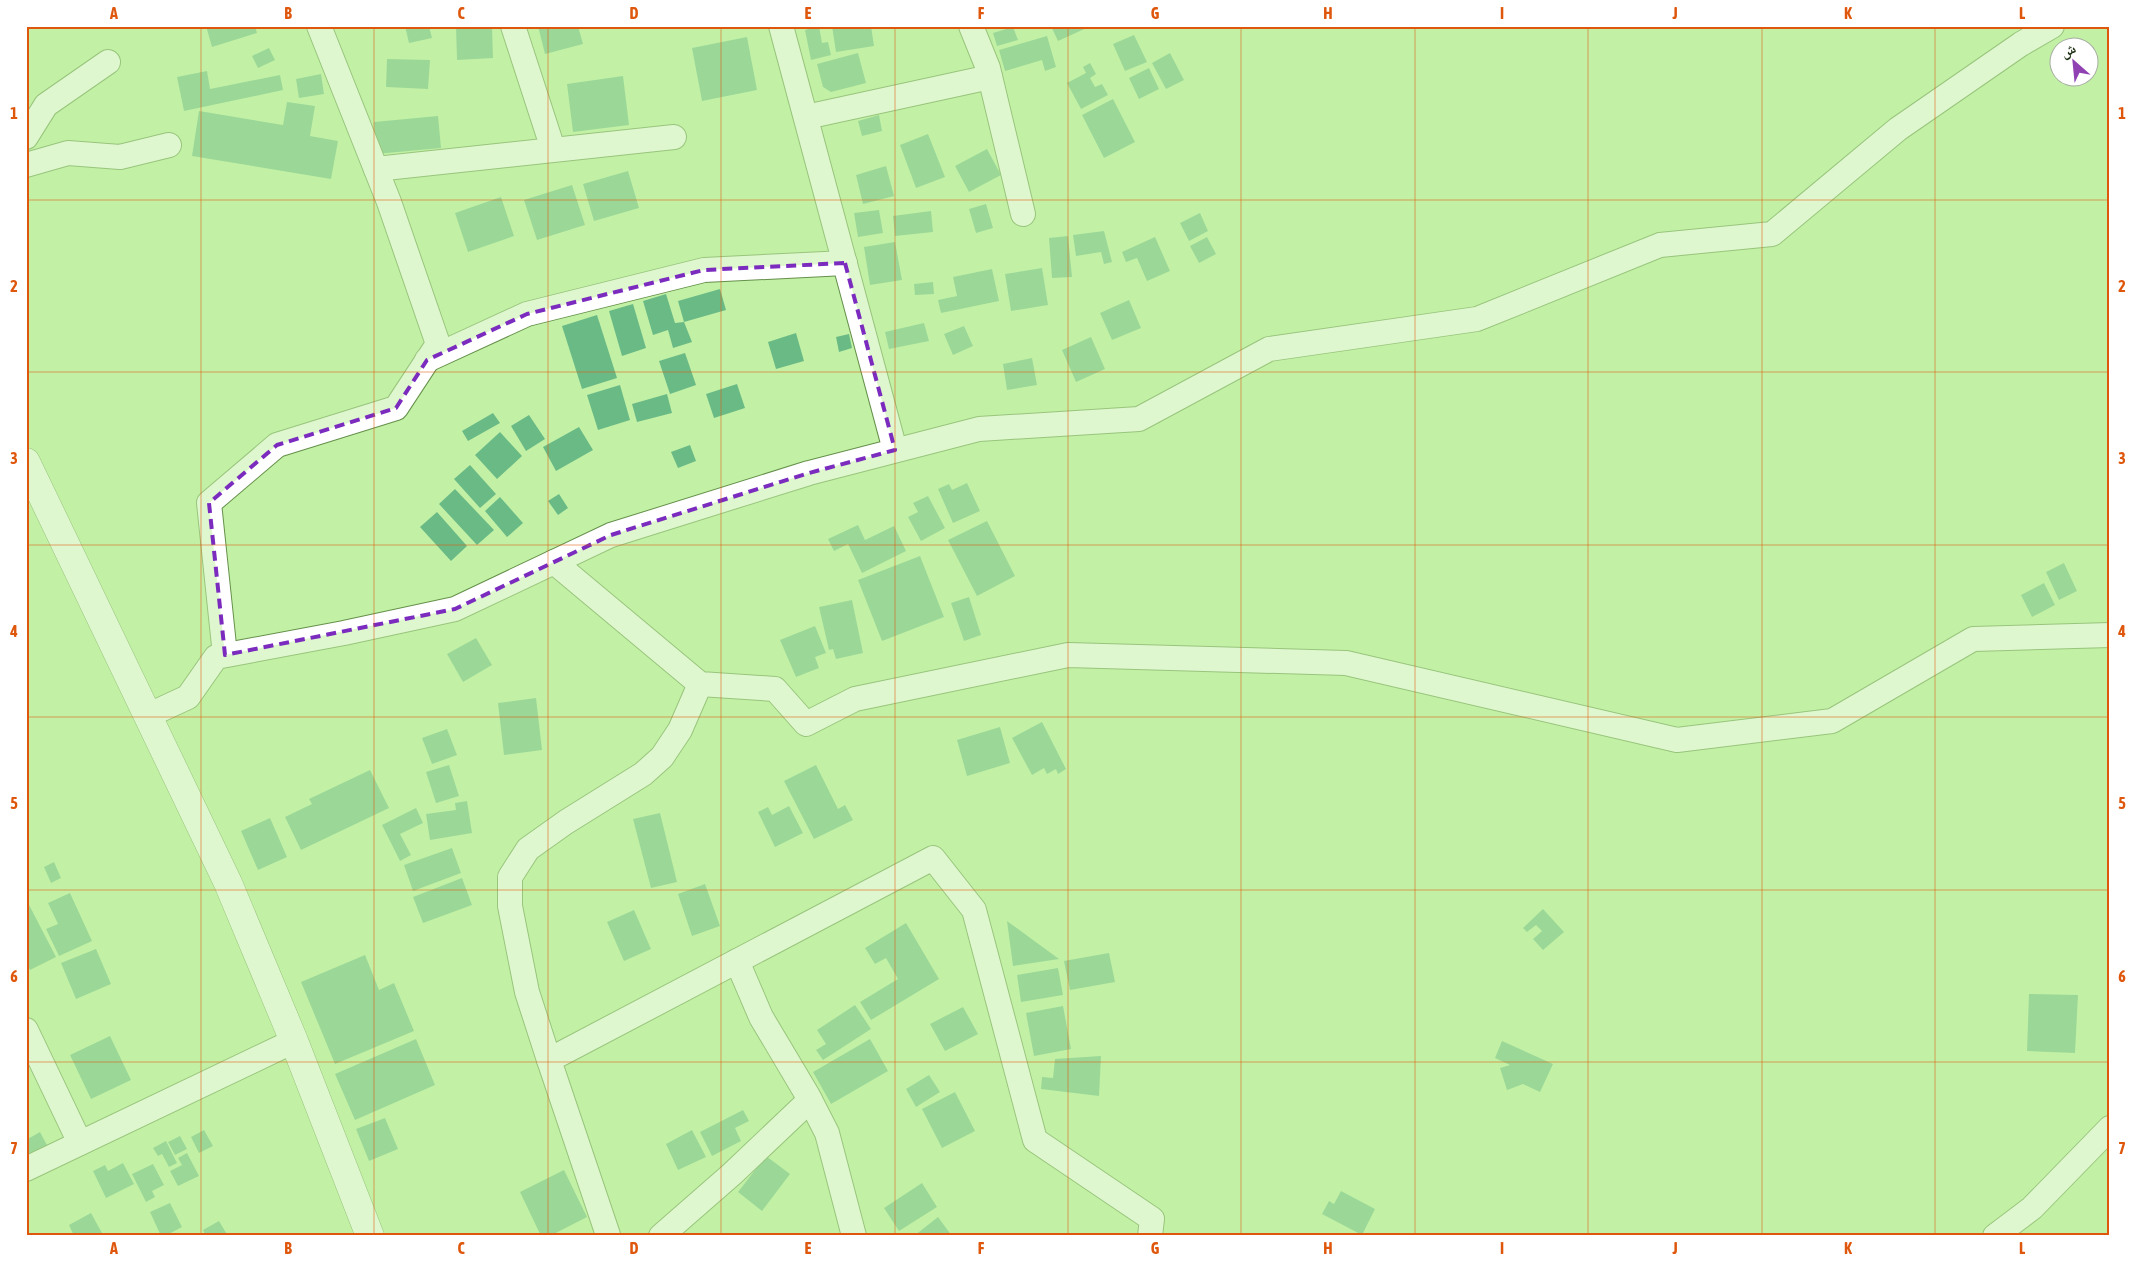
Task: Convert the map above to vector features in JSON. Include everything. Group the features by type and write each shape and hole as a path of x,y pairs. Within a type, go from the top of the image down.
{"street":[{"path":"225,655 209,503 277,445 396,408 438,344 376,169 319,26"},
{"path":"513,26 553,149"},
{"path":"781,26 895,450"},
{"path":"971,26 990,77 1023,214"},
{"path":"147,716 188,697 216,657 344,633 454,609 611,535 809,473 979,429 1139,418 1269,349 1477,319 1660,245 1772,234 1898,129 2021,44 2052,26"},
{"path":"26,137 46,105 108,62"},
{"path":"806,117 990,77"},
{"path":"376,169 674,137"},
{"path":"26,164 68,153 120,157 169,144"},
{"path":"427,360 527,314 704,270 845,263"},
{"path":"26,462 228,883 294,1041 370,1236"},
{"path":"554,562 700,684 776,689 806,724 855,699 1068,656 1346,663 1677,740 1832,721 1974,639 2110,635"},
{"path":"606,1236 608,1235 527,992 510,906 510,877 528,848 643,774 662,757 680,730 700,684"},
{"path":"549,1060 933,858 974,910 1035,1140 1152,1218 1150,1236"},
{"path":"737,961 761,1017 810,1100 827,1133 854,1236"},
{"path":"26,1030 80,1143"},
{"path":"26,1169 294,1041"},
{"path":"661,1236 732,1174 810,1100"},
{"path":"1996,1236 2032,1208 2110,1128"}],"highlighted area":[{"path":"845,263 895,450 809,473 611,535 455,609 225,655 209,503 277,445 396,408 427,360 527,314 704,270"}],"building":[{"path":"206,26 255,26 257,33 212,47"},
{"path":"405,26 429,26 432,38 409,43"},
{"path":"456,26 492,26 493,58 457,60"},
{"path":"538,26 578,26 583,44 545,54"},
{"path":"819,26 822,43 828,42 831,55 811,60 805,30"},
{"path":"832,26 871,26 874,46 836,52"},
{"path":"1051,26 1091,26 1058,41"},
{"path":"1013,27 1018,40 997,46 993,33"},
{"path":"1134,35 1147,62 1125,71 1113,44"},
{"path":"1047,36 1056,67 1045,71 1042,60 1005,71 999,50"},
{"path":"747,37 757,90 702,101 692,48"},
{"path":"269,48 275,60 258,68 252,56"},
{"path":"858,53 866,83 831,92 823,87 817,64"},
{"path":"1170,53 1184,80 1166,89 1152,63"},
{"path":"387,59 430,60 428,89 386,87"},
{"path":"1090,63 1096,74 1090,78 1095,87 1102,84 1108,95 1081,109 1067,83 1086,73 1083,67"},
{"path":"1149,68 1159,89 1139,99 1129,78"},
{"path":"207,71 210,89 280,75 283,90 184,111 177,77"},
{"path":"321,74 324,94 299,98 296,79"},
{"path":"623,76 629,125 573,132 567,84"},
{"path":"1113,99 1135,142 1104,158 1082,115"},
{"path":"287,102 315,106 310,136 338,141 331,179 192,156 199,111 283,125"},
{"path":"879,115 882,131 862,136 858,121"},
{"path":"438,116 441,148 376,154 374,122"},
{"path":"928,134 945,177 916,188 900,145"},
{"path":"987,149 1001,175 969,192 955,166"},
{"path":"886,166 894,196 863,204 856,175"},
{"path":"628,171 639,208 594,221 583,184"},
{"path":"572,185 585,225 537,240 524,200"},
{"path":"501,197 514,236 468,252 455,213"},
{"path":"986,204 993,228 976,233 969,209"},
{"path":"879,210 883,233 858,237 854,213"},
{"path":"931,211 933,232 895,236 893,216"},
{"path":"1200,213 1208,231 1189,241 1180,223"},
{"path":"1104,231 1112,262 1104,264 1101,252 1076,256 1073,235"},
{"path":"1068,236 1072,277 1052,278 1049,238"},
{"path":"1155,237 1170,271 1147,281 1137,258 1126,262 1122,252"},
{"path":"1207,237 1216,254 1199,263 1190,246"},
{"path":"895,242 902,280 870,285 864,247"},
{"path":"1042,268 1048,305 1011,311 1005,274"},
{"path":"992,269 999,301 941,313 938,300 957,296 953,277"},
{"path":"933,282 934,294 915,295 914,284"},
{"path":"720,289 726,310 684,322 678,301"},
{"path":"666,294 675,323 684,322 692,342 673,348 668,330 653,335 643,301"},
{"path":"1129,300 1141,328 1112,340 1100,313"},
{"path":"633,304 646,348 622,356 609,311"},
{"path":"597,315 617,378 582,389 562,326"},
{"path":"924,323 929,341 889,349 885,332"},
{"path":"964,326 973,346 953,355 944,334"},
{"path":"796,333 804,361 776,369 768,342"},
{"path":"849,334 852,348 839,352 836,337"},
{"path":"1091,337 1105,369 1076,382 1062,350"},
{"path":"685,353 696,385 670,394 659,361"},
{"path":"1032,358 1037,385 1007,390 1003,364"},
{"path":"737,384 745,408 714,418 706,394"},
{"path":"620,385 630,420 598,430 587,395"},
{"path":"667,394 672,413 637,422 632,404"},
{"path":"493,413 500,423 468,441 462,431"},
{"path":"529,415 545,439 526,451 511,426"},
{"path":"579,427 593,450 556,471 543,447"},
{"path":"500,432 522,456 497,479 475,455"},
{"path":"690,445 696,461 678,468 671,452"},
{"path":"470,465 496,494 480,508 454,479"},
{"path":"967,483 980,511 953,523 938,489 949,484 952,490"},
{"path":"455,489 494,530 477,545 439,504"},
{"path":"559,494 568,508 558,515 548,501"},
{"path":"928,496 945,528 921,541 908,517 918,512 913,503"},
{"path":"500,497 523,523 507,537 485,511"},
{"path":"437,512 467,546 451,561 420,527"},
{"path":"987,521 1015,576 977,596 948,540"},
{"path":"858,525 865,540 894,526 906,551 862,573 848,544 834,551 828,539"},
{"path":"920,556 944,617 882,641 858,580"},
{"path":"2064,563 2077,591 2059,600 2046,572"},
{"path":"2044,583 2055,605 2032,617 2021,595"},
{"path":"969,597 981,635 964,641 951,603"},
{"path":"852,600 863,653 836,659 833,649 829,650 819,607"},
{"path":"815,626 826,653 815,657 819,668 796,677 780,640"},
{"path":"476,638 492,665 463,682 447,654"},
{"path":"536,698 542,750 504,755 498,703"},
{"path":"1042,722 1066,769 1058,774 1056,769 1047,774 1044,768 1032,775 1012,738"},
{"path":"1000,727 1010,763 967,776 957,740"},
{"path":"447,729 457,755 432,764 422,738"},
{"path":"449,765 459,796 436,803 426,772"},
{"path":"816,765 838,809 845,805 853,820 814,839 784,781"},
{"path":"370,770 389,808 301,850 285,817 312,804 309,799"},
{"path":"467,801 472,833 430,840 426,814 456,810 455,803"},
{"path":"789,806 803,833 775,847 758,812 768,807 772,815"},
{"path":"416,808 423,823 400,834 411,855 400,861 382,825"},
{"path":"660,813 677,882 651,888 633,819"},
{"path":"270,818 287,857 258,870 241,831"},
{"path":"452,848 461,873 413,891 404,865"},
{"path":"54,862 61,878 51,883 44,867"},
{"path":"462,878 472,905 423,923 413,897"},
{"path":"705,884 720,926 692,936 678,894"},
{"path":"70,893 92,941 59,956 46,929 58,924 48,903"},
{"path":"26,899 56,957 30,970 26,963"},
{"path":"1543,909 1564,932 1543,950 1533,939 1542,931 1536,925 1527,932 1523,928"},
{"path":"634,910 651,949 624,961 607,922"},
{"path":"1007,921 1059,959 1013,966"},
{"path":"906,923 939,979 871,1020 860,1002 898,979 886,958 875,964 865,948"},
{"path":"96,949 111,984 76,999 61,963"},
{"path":"1109,953 1115,982 1070,990 1064,961"},
{"path":"365,955 379,990 394,983 414,1031 335,1064 301,982"},
{"path":"1058,968 1063,995 1021,1002 1017,975"},
{"path":"2029,994 2078,995 2075,1053 2027,1051"},
{"path":"855,1005 871,1029 823,1060 816,1050 826,1044 817,1030"},
{"path":"1063,1006 1071,1049 1034,1056 1026,1013"},
{"path":"963,1007 978,1034 945,1051 930,1024"},
{"path":"110,1036 131,1080 91,1099 70,1055"},
{"path":"416,1039 435,1085 355,1120 335,1074"},
{"path":"870,1039 888,1071 831,1104 813,1072"},
{"path":"1502,1041 1553,1064 1540,1092 1523,1084 1507,1090 1500,1068 1510,1065 1495,1058"},
{"path":"1101,1056 1099,1096 1041,1089 1042,1077 1053,1078 1055,1059"},
{"path":"929,1075 940,1092 916,1107 906,1089"},
{"path":"955,1092 975,1131 942,1148 922,1109"},
{"path":"743,1110 749,1121 735,1128 741,1141 712,1156 700,1132"},
{"path":"385,1118 398,1149 369,1161 356,1129"},
{"path":"204,1130 213,1146 199,1153 191,1137"},
{"path":"692,1130 706,1157 678,1170 666,1144"},
{"path":"40,1132 49,1149 26,1157 26,1140"},
{"path":"180,1136 187,1149 175,1155 168,1142"},
{"path":"166,1141 177,1163 169,1167 162,1154 158,1156 153,1148"},
{"path":"187,1153 199,1176 178,1186 170,1171 182,1165 178,1158"},
{"path":"766,1156 790,1174 762,1211 738,1192"},
{"path":"123,1163 134,1184 106,1198 93,1171 105,1165 108,1171"},
{"path":"153,1164 164,1185 152,1191 155,1197 146,1202 132,1174"},
{"path":"564,1170 587,1217 550,1236 541,1236 520,1192"},
{"path":"922,1183 937,1207 899,1231 884,1208"},
{"path":"1341,1191 1375,1209 1362,1235 1322,1214 1329,1201 1334,1204"},
{"path":"170,1203 182,1227 165,1236 161,1236 150,1212"},
{"path":"91,1213 102,1233 97,1236 74,1236 69,1225"},
{"path":"938,1217 952,1236 914,1236"},
{"path":"219,1221 228,1236 206,1236 203,1230"}]}
